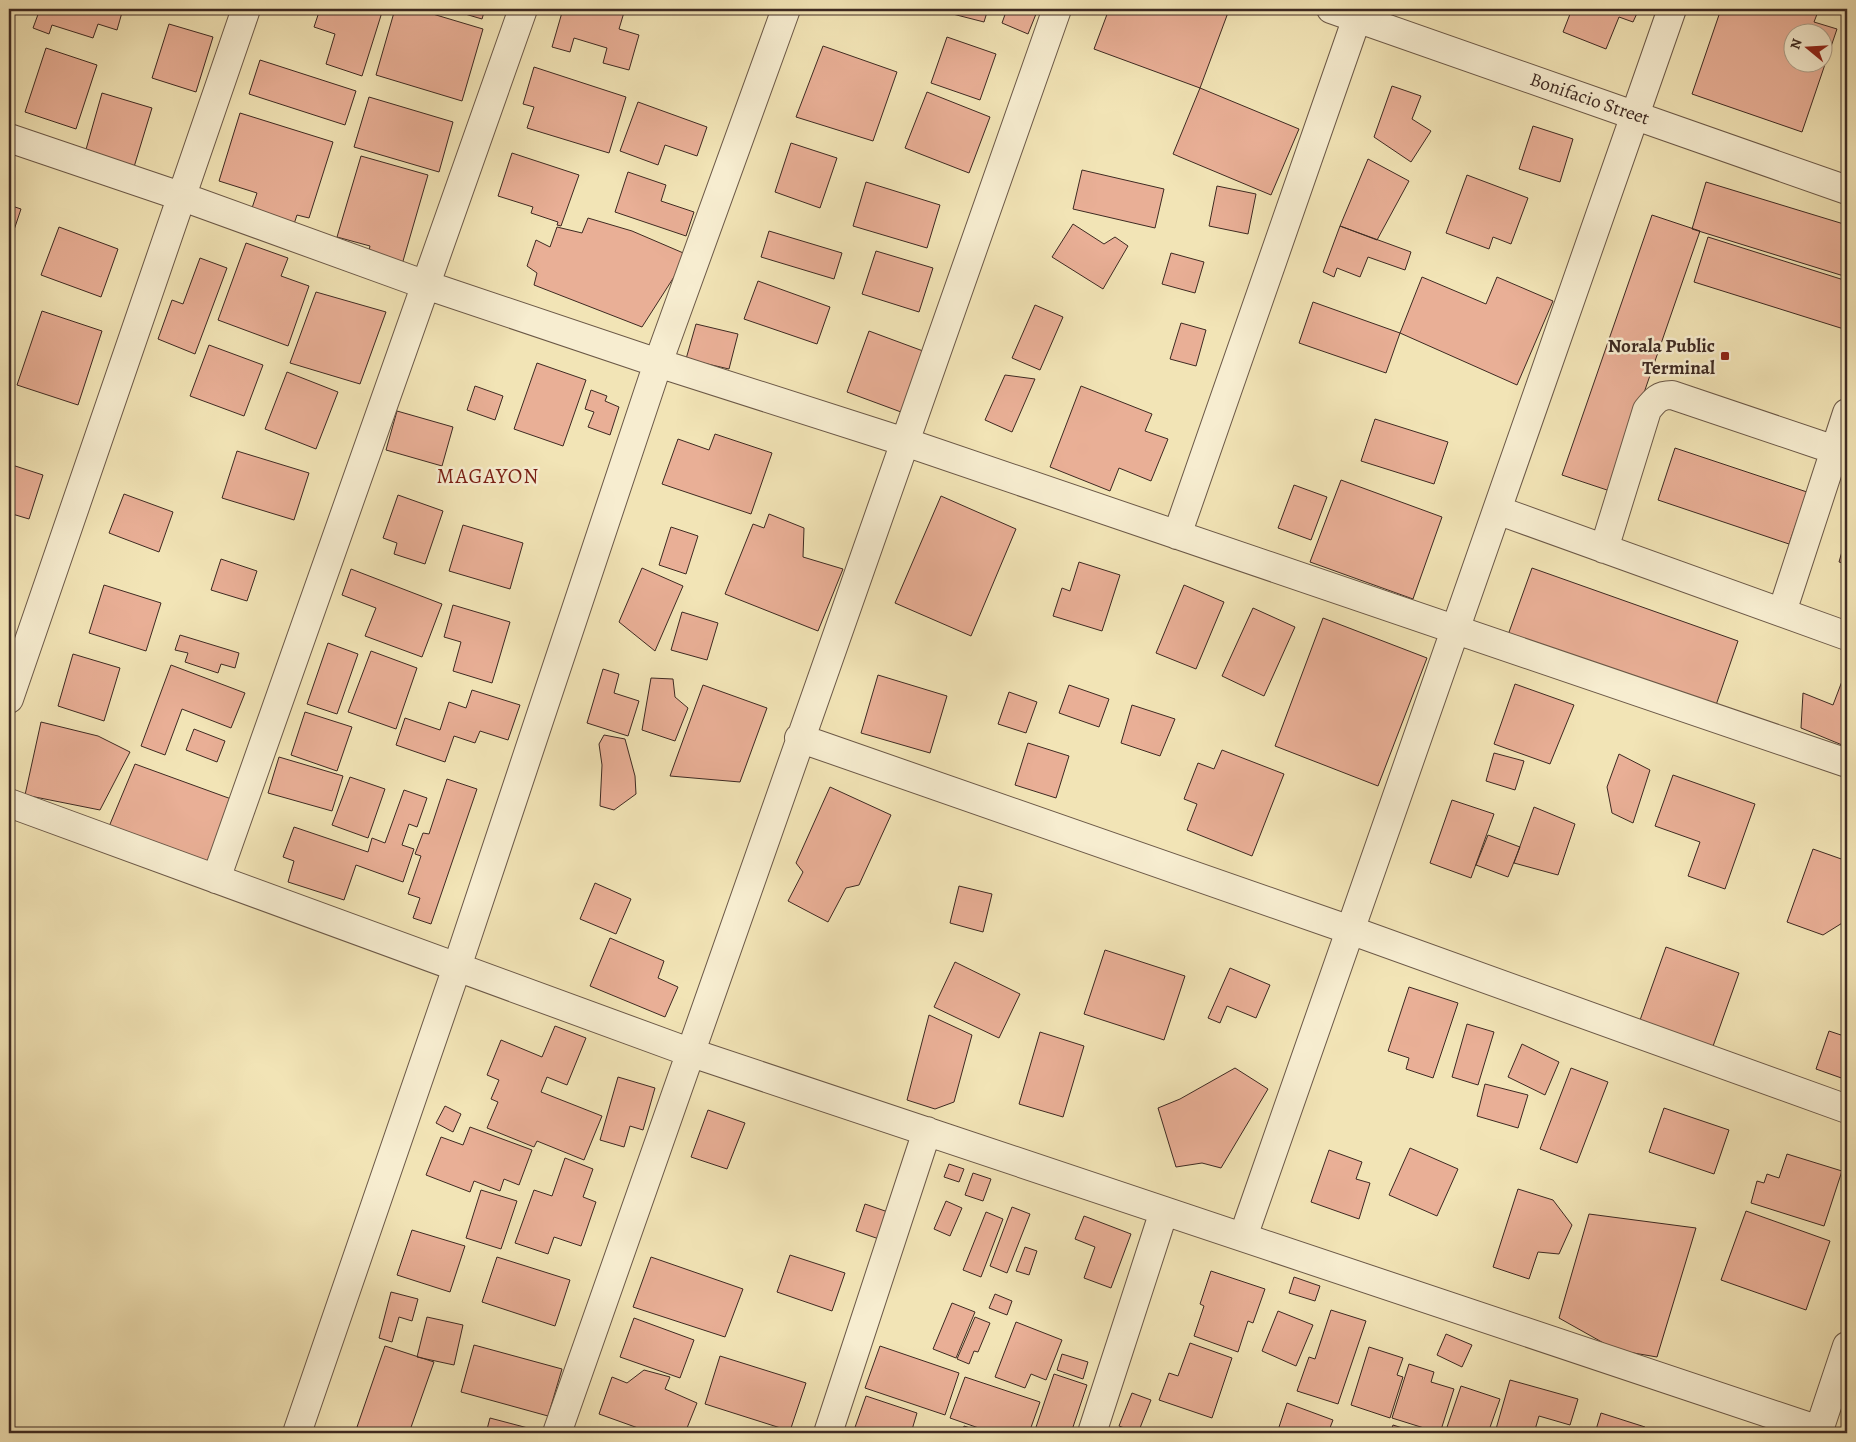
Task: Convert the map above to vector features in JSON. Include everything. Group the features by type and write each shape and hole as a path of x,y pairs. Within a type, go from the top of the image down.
{"street":[{"path":"9,699 246,9"},
{"path":"216,879 523,9"},
{"path":"297,1433 457,967 658,363 786,9"},
{"path":"557,1433 1056,9"},
{"name":"Bonifacio Street","path":"1331,9 1358,13 1847,190"},
{"path":"1243,1237 1672,9"},
{"path":"1177,535 1358,13"},
{"path":"9,138 183,197 426,285 658,363 905,442 1847,763"},
{"path":"1604,549 1648,410 1656,399 1664,395 1672,395 1835,450"},
{"path":"1782,612 1847,413"},
{"path":"1497,510 1847,636"},
{"path":"799,738 1350,930 1847,1109"},
{"path":"9,803 689,1052 1819,1430 1847,1346"},
{"path":"828,1433 928,1131"},
{"path":"1092,1433 1164,1211"}],"building":[{"path":"40,9 123,9 117,30 98,24 93,38 52,25 49,34 33,28"},
{"path":"320,9 383,9 362,76 326,64 335,34 314,27"},
{"path":"395,9 416,9 483,29 462,101 376,75"},
{"path":"448,9 485,9 482,19"},
{"path":"563,9 625,9 619,29 639,35 629,70 603,63 607,48 574,38 570,52 552,47"},
{"path":"941,9 988,9 984,22 941,11"},
{"path":"1007,9 1038,9 1028,34 1002,23"},
{"path":"1109,9 1229,10 1200,88 1094,49"},
{"path":"1572,9 1639,9 1633,22 1619,17 1606,49 1563,32"},
{"path":"1721,9 1819,9 1814,22 1784,22 1784,72 1822,72 1802,132 1692,94"},
{"path":"169,24 213,37 196,92 152,78"},
{"path":"947,37 996,54 980,100 931,83"},
{"path":"823,46 897,72 873,141 796,117"},
{"path":"46,48 97,65 76,129 25,112"},
{"path":"260,60 356,91 345,125 249,94"},
{"path":"534,67 626,97 609,153 527,128 534,107 523,104"},
{"path":"1392,86 1421,96 1412,119 1431,131 1411,162 1374,137"},
{"path":"1200,88 1299,129 1271,195 1173,154"},
{"path":"927,92 990,117 969,173 905,148"},
{"path":"102,93 152,108 134,167 85,153"},
{"path":"369,97 453,122 439,172 354,147"},
{"path":"638,102 707,127 697,156 665,145 658,165 620,151"},
{"path":"240,113 333,142 309,218 297,215 292,230 249,217 257,193 219,181"},
{"path":"1533,126 1573,139 1560,182 1519,169"},
{"path":"791,143 837,158 820,208 775,192"},
{"path":"512,153 579,175 561,226 557,225 558,222 531,213 533,207 498,196"},
{"path":"361,156 428,175 401,268 367,259 370,246 337,237"},
{"path":"1368,159 1409,181 1377,240 1340,226"},
{"path":"1082,170 1164,189 1155,228 1073,209"},
{"path":"628,172 666,185 661,201 694,212 686,236 615,212"},
{"path":"1467,175 1528,198 1511,244 1493,237 1489,249 1446,233"},
{"path":"866,182 940,205 927,248 853,226"},
{"path":"1706,182 1847,225 1847,277 1692,229"},
{"path":"1217,186 1256,194 1248,234 1209,226"},
{"path":"9,205 21,209 10,242 9,242"},
{"path":"1652,215 1700,231 1610,491 1562,475"},
{"path":"588,218 632,231 688,255 642,327 534,285 537,273 527,266 536,240 550,247 557,227 582,233"},
{"path":"1073,224 1104,244 1115,237 1128,246 1103,289 1052,257"},
{"path":"1340,226 1411,252 1405,270 1368,257 1360,277 1337,268 1334,277 1323,272"},
{"path":"59,227 118,249 101,297 41,275"},
{"path":"769,231 842,253 834,279 761,257"},
{"path":"1708,237 1847,281 1847,330 1694,282"},
{"path":"246,243 288,258 281,276 309,286 288,346 218,320"},
{"path":"876,251 933,268 919,312 862,294"},
{"path":"1171,253 1204,262 1195,293 1162,284"},
{"path":"200,258 227,268 195,354 158,339 172,300 183,304"},
{"path":"1422,277 1486,304 1497,277 1553,301 1517,385 1400,333"},
{"path":"758,281 830,307 817,344 744,319"},
{"path":"316,292 386,312 360,384 290,363"},
{"path":"1313,302 1400,333 1386,373 1299,343"},
{"path":"1035,305 1063,317 1040,370 1012,358"},
{"path":"42,311 102,331 78,405 17,385"},
{"path":"1181,323 1206,330 1196,366 1170,359"},
{"path":"696,324 738,334 729,369 686,359"},
{"path":"869,331 923,351 901,412 847,392"},
{"path":"209,345 263,365 244,416 190,396"},
{"path":"537,363 586,380 563,446 514,429"},
{"path":"287,372 338,392 316,449 265,429"},
{"path":"1005,375 1035,379 1012,432 985,420"},
{"path":"475,386 503,396 495,420 467,410"},
{"path":"1081,386 1152,414 1145,431 1168,439 1151,481 1119,468 1110,491 1050,467"},
{"path":"591,390 607,396 605,401 619,407 610,435 588,427 594,412 585,409"},
{"path":"397,411 453,427 442,466 386,450"},
{"path":"1375,419 1448,442 1434,484 1361,461"},
{"path":"715,434 772,453 751,514 662,484 678,439 709,450"},
{"path":"1675,448 1807,492 1789,544 1658,500"},
{"path":"237,451 309,473 294,520 222,498"},
{"path":"9,464 43,475 29,519 9,513"},
{"path":"1341,480 1442,517 1413,599 1310,562"},
{"path":"1294,485 1327,497 1311,540 1278,528"},
{"path":"124,494 173,512 159,552 109,533"},
{"path":"398,495 443,511 425,564 394,554 397,543 383,538"},
{"path":"941,496 1016,529 971,636 895,603"},
{"path":"769,514 804,528 803,557 843,569 818,631 725,594 753,524 764,528"},
{"path":"463,525 523,543 510,589 449,571"},
{"path":"671,527 698,536 686,574 659,565"},
{"path":"1847,534 1847,564 1839,562"},
{"path":"221,559 257,571 247,601 211,590"},
{"path":"1079,562 1120,575 1102,631 1053,616 1062,588 1070,591"},
{"path":"642,568 683,586 655,651 619,622"},
{"path":"1532,568 1738,641 1715,708 1508,635"},
{"path":"351,569 442,604 422,657 365,636 376,608 342,595"},
{"path":"104,585 161,603 146,651 89,633"},
{"path":"1184,585 1224,602 1196,669 1156,653"},
{"path":"453,605 510,622 492,683 453,671 461,642 444,637"},
{"path":"1253,608 1295,627 1264,696 1222,676"},
{"path":"682,612 718,623 707,660 671,650"},
{"path":"1323,618 1427,658 1378,786 1275,746"},
{"path":"180,635 239,653 235,668 221,664 218,673 185,662 188,653 175,650"},
{"path":"328,643 358,654 337,714 307,704"},
{"path":"371,651 417,668 396,729 348,712"},
{"path":"73,654 120,668 104,721 58,706"},
{"path":"171,665 245,693 231,728 182,709 165,755 141,746"},
{"path":"1847,668 1847,747 1801,728 1803,693 1833,705"},
{"path":"603,669 619,674 614,693 639,701 628,736 587,723"},
{"path":"878,675 947,696 930,753 861,733"},
{"path":"651,678 673,679 675,697 688,708 675,741 642,730"},
{"path":"1515,684 1574,705 1550,764 1494,744"},
{"path":"703,685 767,708 740,782 670,776"},
{"path":"1069,685 1109,699 1099,727 1059,713"},
{"path":"472,690 520,705 508,740 480,731 475,743 454,736 445,762 396,745 405,718 440,730 449,702 466,708"},
{"path":"1009,692 1037,702 1026,733 998,724"},
{"path":"1132,705 1175,719 1160,756 1121,743"},
{"path":"305,712 352,727 337,771 291,755"},
{"path":"41,722 98,736 130,752 100,810 25,795"},
{"path":"194,729 225,741 217,762 186,750"},
{"path":"604,735 625,739 635,776 636,794 614,810 600,806 602,765 599,744"},
{"path":"1028,743 1069,756 1056,798 1015,785"},
{"path":"1222,750 1284,774 1252,856 1187,830 1197,804 1184,799 1198,763 1214,769"},
{"path":"1494,753 1524,761 1515,790 1486,781"},
{"path":"1619,754 1650,770 1633,823 1612,813 1607,787"},
{"path":"279,757 343,776 332,811 268,793"},
{"path":"135,764 234,800 217,865 108,829"},
{"path":"1673,775 1755,804 1725,889 1688,876 1700,842 1655,826"},
{"path":"350,777 385,789 368,838 332,825"},
{"path":"447,779 477,789 431,924 413,918 420,898 408,894 421,856 415,854 423,833 429,834"},
{"path":"830,787 891,815 859,885 846,888 828,922 788,901 803,872 796,863"},
{"path":"404,790 427,798 417,827 409,824 402,845 414,849 403,882 356,865 344,900 288,882 294,861 283,857 294,827 368,852 372,838 385,843"},
{"path":"1452,800 1494,814 1471,878 1430,863"},
{"path":"1534,807 1575,824 1558,875 1514,863"},
{"path":"1488,835 1520,847 1508,877 1476,865"},
{"path":"1813,849 1847,861 1847,920 1823,935 1787,922"},
{"path":"595,883 631,899 616,934 580,919"},
{"path":"959,886 992,894 983,932 950,923"},
{"path":"610,938 664,961 658,978 678,987 665,1017 590,986"},
{"path":"1666,947 1739,973 1712,1049 1639,1023"},
{"path":"1105,950 1185,976 1164,1040 1084,1014"},
{"path":"955,962 1020,994 999,1038 934,1007"},
{"path":"1230,968 1270,985 1256,1018 1227,1006 1220,1023 1208,1018"},
{"path":"1409,987 1458,1003 1433,1078 1406,1069 1409,1058 1388,1051"},
{"path":"929,1015 972,1035 954,1102 935,1109 907,1100"},
{"path":"1467,1024 1494,1032 1478,1085 1452,1077"},
{"path":"555,1026 586,1038 567,1085 547,1077 541,1092 602,1116 584,1160 537,1141 534,1147 487,1128 498,1102 491,1099 499,1080 487,1075 501,1040 542,1057"},
{"path":"1829,1031 1847,1037 1847,1080 1816,1069"},
{"path":"1040,1032 1084,1046 1063,1117 1019,1104"},
{"path":"1522,1044 1559,1062 1545,1095 1508,1077"},
{"path":"1235,1068 1268,1089 1221,1168 1202,1163 1176,1167 1158,1108 1180,1099"},
{"path":"1571,1068 1608,1082 1577,1163 1540,1149"},
{"path":"618,1077 655,1088 643,1130 630,1126 624,1147 600,1140"},
{"path":"1485,1084 1528,1095 1518,1128 1477,1116"},
{"path":"445,1106 461,1114 453,1132 436,1123"},
{"path":"1664,1108 1729,1130 1714,1174 1649,1152"},
{"path":"708,1110 745,1123 727,1169 691,1157"},
{"path":"470,1127 532,1150 519,1185 504,1179 500,1191 474,1181 470,1192 426,1175 441,1137 463,1145"},
{"path":"1410,1148 1458,1169 1437,1216 1389,1195"},
{"path":"1329,1150 1362,1162 1356,1179 1370,1183 1359,1219 1311,1202"},
{"path":"1787,1154 1842,1171 1824,1226 1751,1203 1757,1181 1764,1183 1767,1174 1779,1178"},
{"path":"565,1158 593,1169 583,1197 596,1202 581,1246 554,1237 548,1254 515,1243 534,1190 552,1196"},
{"path":"949,1164 964,1169 959,1182 944,1177"},
{"path":"973,1173 991,1179 983,1201 965,1195"},
{"path":"1518,1189 1553,1200 1572,1225 1559,1254 1538,1252 1529,1279 1493,1267"},
{"path":"481,1190 517,1201 501,1249 466,1238"},
{"path":"946,1201 962,1208 950,1236 934,1229"},
{"path":"865,1204 888,1212 879,1239 856,1231"},
{"path":"1012,1207 1030,1214 1007,1273 990,1266"},
{"path":"1746,1211 1830,1241 1806,1310 1721,1280"},
{"path":"986,1212 1003,1219 981,1277 963,1270"},
{"path":"1589,1214 1696,1228 1657,1357 1616,1350 1559,1318"},
{"path":"1084,1216 1131,1234 1111,1288 1084,1278 1095,1247 1075,1239"},
{"path":"412,1230 465,1246 450,1292 397,1275"},
{"path":"1025,1247 1037,1251 1029,1275 1016,1271"},
{"path":"790,1255 845,1273 832,1311 777,1292"},
{"path":"497,1257 570,1280 555,1326 482,1302"},
{"path":"651,1257 743,1289 725,1337 633,1307"},
{"path":"1211,1271 1265,1289 1253,1323 1248,1321 1238,1352 1194,1336 1204,1306 1200,1304"},
{"path":"1294,1277 1320,1286 1315,1301 1289,1293"},
{"path":"391,1292 418,1299 412,1321 399,1317 392,1342 379,1338"},
{"path":"995,1294 1012,1301 1007,1315 989,1308"},
{"path":"952,1303 975,1312 956,1358 933,1349"},
{"path":"1331,1310 1366,1321 1338,1404 1297,1391 1309,1357 1315,1359"},
{"path":"1278,1311 1313,1325 1296,1366 1262,1351"},
{"path":"427,1317 463,1325 454,1365 417,1357"},
{"path":"975,1317 990,1323 978,1352 974,1351 969,1364 957,1359"},
{"path":"634,1318 694,1340 680,1378 620,1357"},
{"path":"1016,1322 1062,1340 1046,1380 1031,1374 1025,1388 995,1377"},
{"path":"1446,1334 1472,1345 1462,1367 1437,1355"},
{"path":"1190,1343 1232,1358 1212,1418 1159,1400 1169,1373 1178,1376"},
{"path":"474,1345 562,1369 548,1416 461,1392"},
{"path":"385,1346 434,1362 409,1433 375,1433 357,1427"},
{"path":"880,1346 959,1373 945,1415 865,1388"},
{"path":"1369,1347 1403,1358 1397,1375 1403,1377 1390,1418 1351,1405"},
{"path":"1062,1354 1088,1362 1083,1379 1057,1370"},
{"path":"720,1356 806,1383 790,1431 705,1404"},
{"path":"1409,1364 1434,1372 1431,1382 1454,1389 1440,1433 1392,1418"},
{"path":"644,1370 670,1377 665,1389 697,1403 685,1433 652,1433 599,1414 612,1377 627,1383"},
{"path":"1054,1374 1087,1385 1071,1433 1034,1433"},
{"path":"965,1377 1040,1402 1029,1433 993,1433 950,1418"},
{"path":"1510,1380 1578,1399 1570,1425 1539,1416 1534,1433 1510,1433 1496,1429"},
{"path":"1461,1386 1500,1399 1488,1433 1445,1433"},
{"path":"1132,1393 1151,1400 1138,1433 1119,1426"},
{"path":"866,1396 917,1413 911,1433 853,1433"},
{"path":"1287,1403 1333,1420 1328,1433 1277,1433"},
{"path":"1601,1413 1645,1427 1643,1433 1595,1433"},
{"path":"490,1418 543,1432 486,1433"},
{"path":"1393,1425 1412,1431 1411,1433 1390,1433"},
{"path":"964,1426 986,1433 962,1433"}],"place":[{"name":"Norala Public Terminal","path":"1725,356"}],"district":[{"name":"MAGAYON","path":"488,476"}]}
